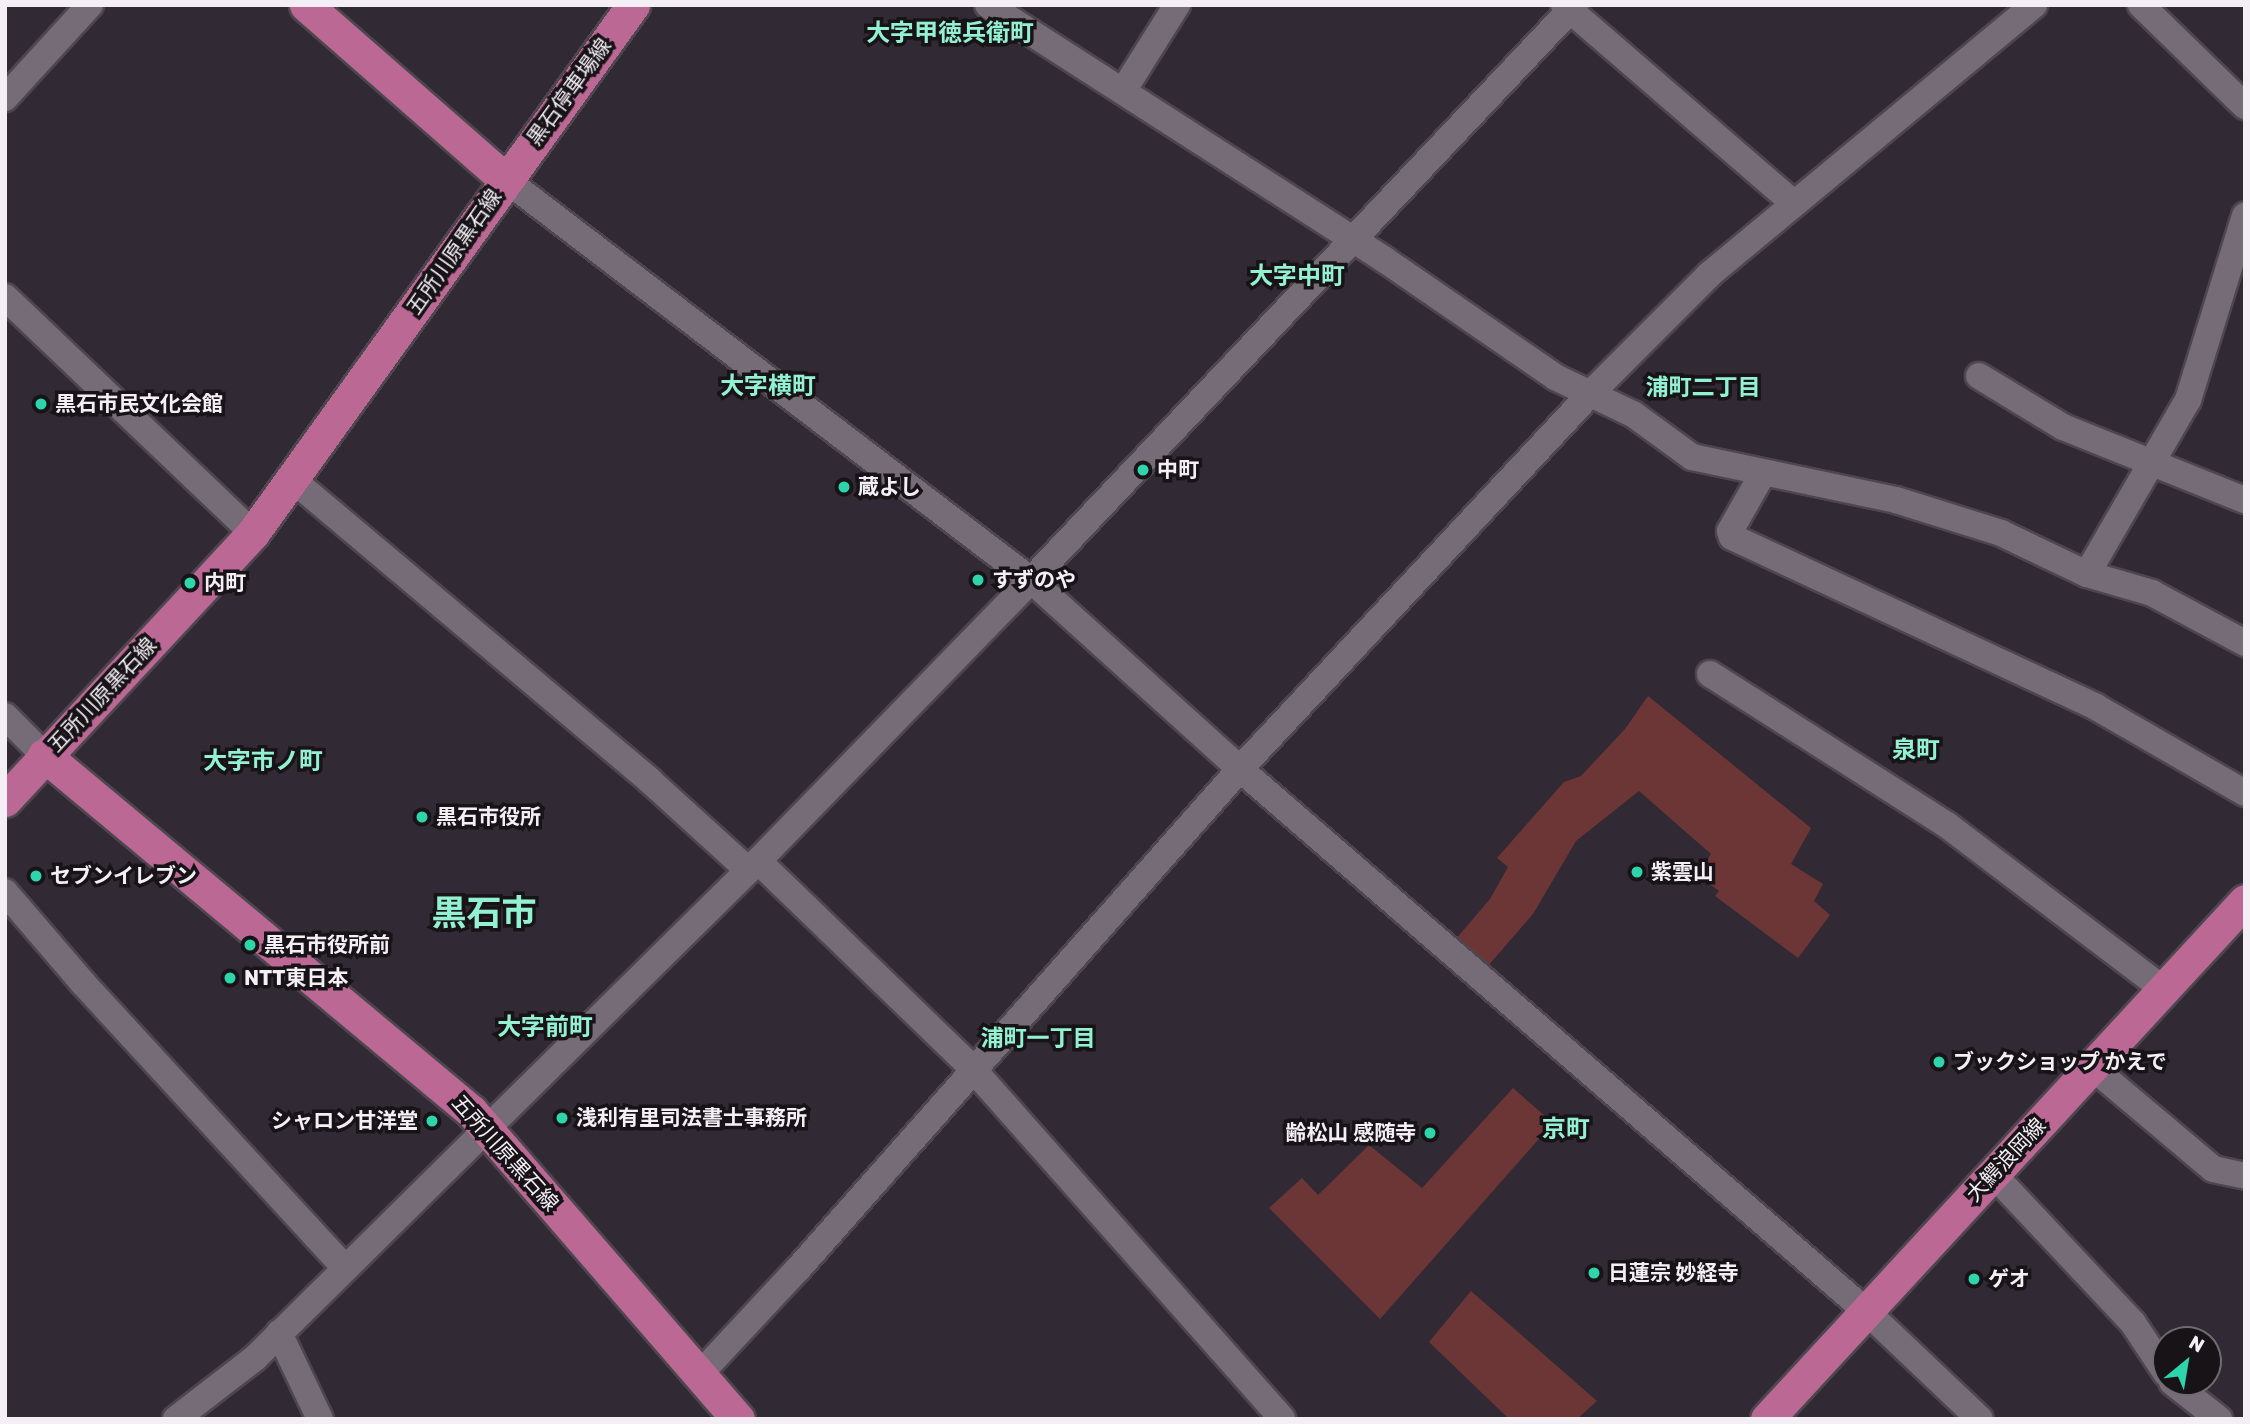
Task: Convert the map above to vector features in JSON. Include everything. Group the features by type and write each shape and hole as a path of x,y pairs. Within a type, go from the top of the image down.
{"main road":[{"name":"五所川原黒石線","path":"306,5 505,179 253,533 44,755 471,1111 738,1419"},
{"name":"黒石停車場線","path":"505,179 632,5"},
{"path":"5,800 44,755"},
{"name":"大鰐浪岡線","path":"1767,1419 2245,901"}],"street":[{"path":"5,98 90,5"},
{"path":"989,5 1123,90 1555,377 1633,414 1692,457 1918,506 2001,533 2087,574 2151,593 2245,643"},
{"path":"1123,90 1177,5"},
{"path":"699,1375 799,1269 972,1068 1240,769 1591,393 1710,274 2034,5"},
{"path":"2141,5 2241,93"},
{"path":"176,1419 228,1381 279,1333 343,1266 487,1129 753,865 1031,580 1569,7 1793,203"},
{"path":"505,179 1031,580 1240,769 1866,1311 1980,1419"},
{"path":"2087,574 2188,400 2240,246 2245,216"},
{"path":"5,297 253,533"},
{"path":"1979,376 2063,428 2245,500"},
{"path":"1763,473 1730,531 1732,537 2096,706 2245,793"},
{"path":"293,480 753,865 972,1068 1282,1419"},
{"path":"1710,674 1947,825 2163,989"},
{"path":"5,716 44,755"},
{"path":"5,892 83,983 343,1266"},
{"path":"2092,1067 2213,1169 2245,1176"},
{"path":"1993,1174 2133,1323 2152,1352"},
{"path":"279,1333 320,1419"},
{"path":"2190,1396 2219,1419"}],"shaded area":[{"path":"1648,696 1811,828 1791,864 1823,884 1814,901 1830,915 1798,958 1715,896 1719,891 1697,875 1711,854 1639,791 1576,841 1533,914 1488,966 1455,940 1490,899 1508,867 1497,858 1564,782 1581,776 1625,729"},
{"path":"1513,1088 1553,1123 1380,1319 1269,1208 1302,1178 1318,1195 1369,1145 1422,1188"},
{"path":"1471,1291 1597,1401 1577,1419 1509,1419 1429,1342"}],"place":[{"name":"黒石市民文化会館","path":"41,404"},
{"name":"中町","path":"1143,470"},
{"name":"蔵よし","path":"844,487"},
{"name":"すずのや","path":"978,580"},
{"name":"内町","path":"190,583"},
{"name":"黒石市役所","path":"422,817"},
{"name":"紫雲山","path":"1637,872"},
{"name":"セブンイレブン","path":"36,876"},
{"name":"黒石市役所前","path":"250,945"},
{"name":"NTT東日本","path":"230,978"},
{"name":"ブックショップ かえで","path":"1939,1062"},
{"name":"浅利有里司法書士事務所","path":"562,1118"},
{"name":"シャロン甘洋堂","path":"432,1121"},
{"name":"齢松山 感随寺","path":"1430,1133"},
{"name":"日蓮宗 妙経寺","path":"1594,1273"},
{"name":"ゲオ","path":"1974,1279"}],"district":[{"name":"大字甲徳兵衛町","path":"950,34"},
{"name":"大字中町","path":"1297,277"},
{"name":"大字横町","path":"768,387"},
{"name":"浦町二丁目","path":"1703,387"},
{"name":"泉町","path":"1916,751"},
{"name":"大字市ノ町","path":"263,762"},
{"name":"黒石市","path":"484,913"},
{"name":"大字前町","path":"545,1028"},
{"name":"浦町一丁目","path":"1038,1038"},
{"name":"京町","path":"1566,1130"}]}
